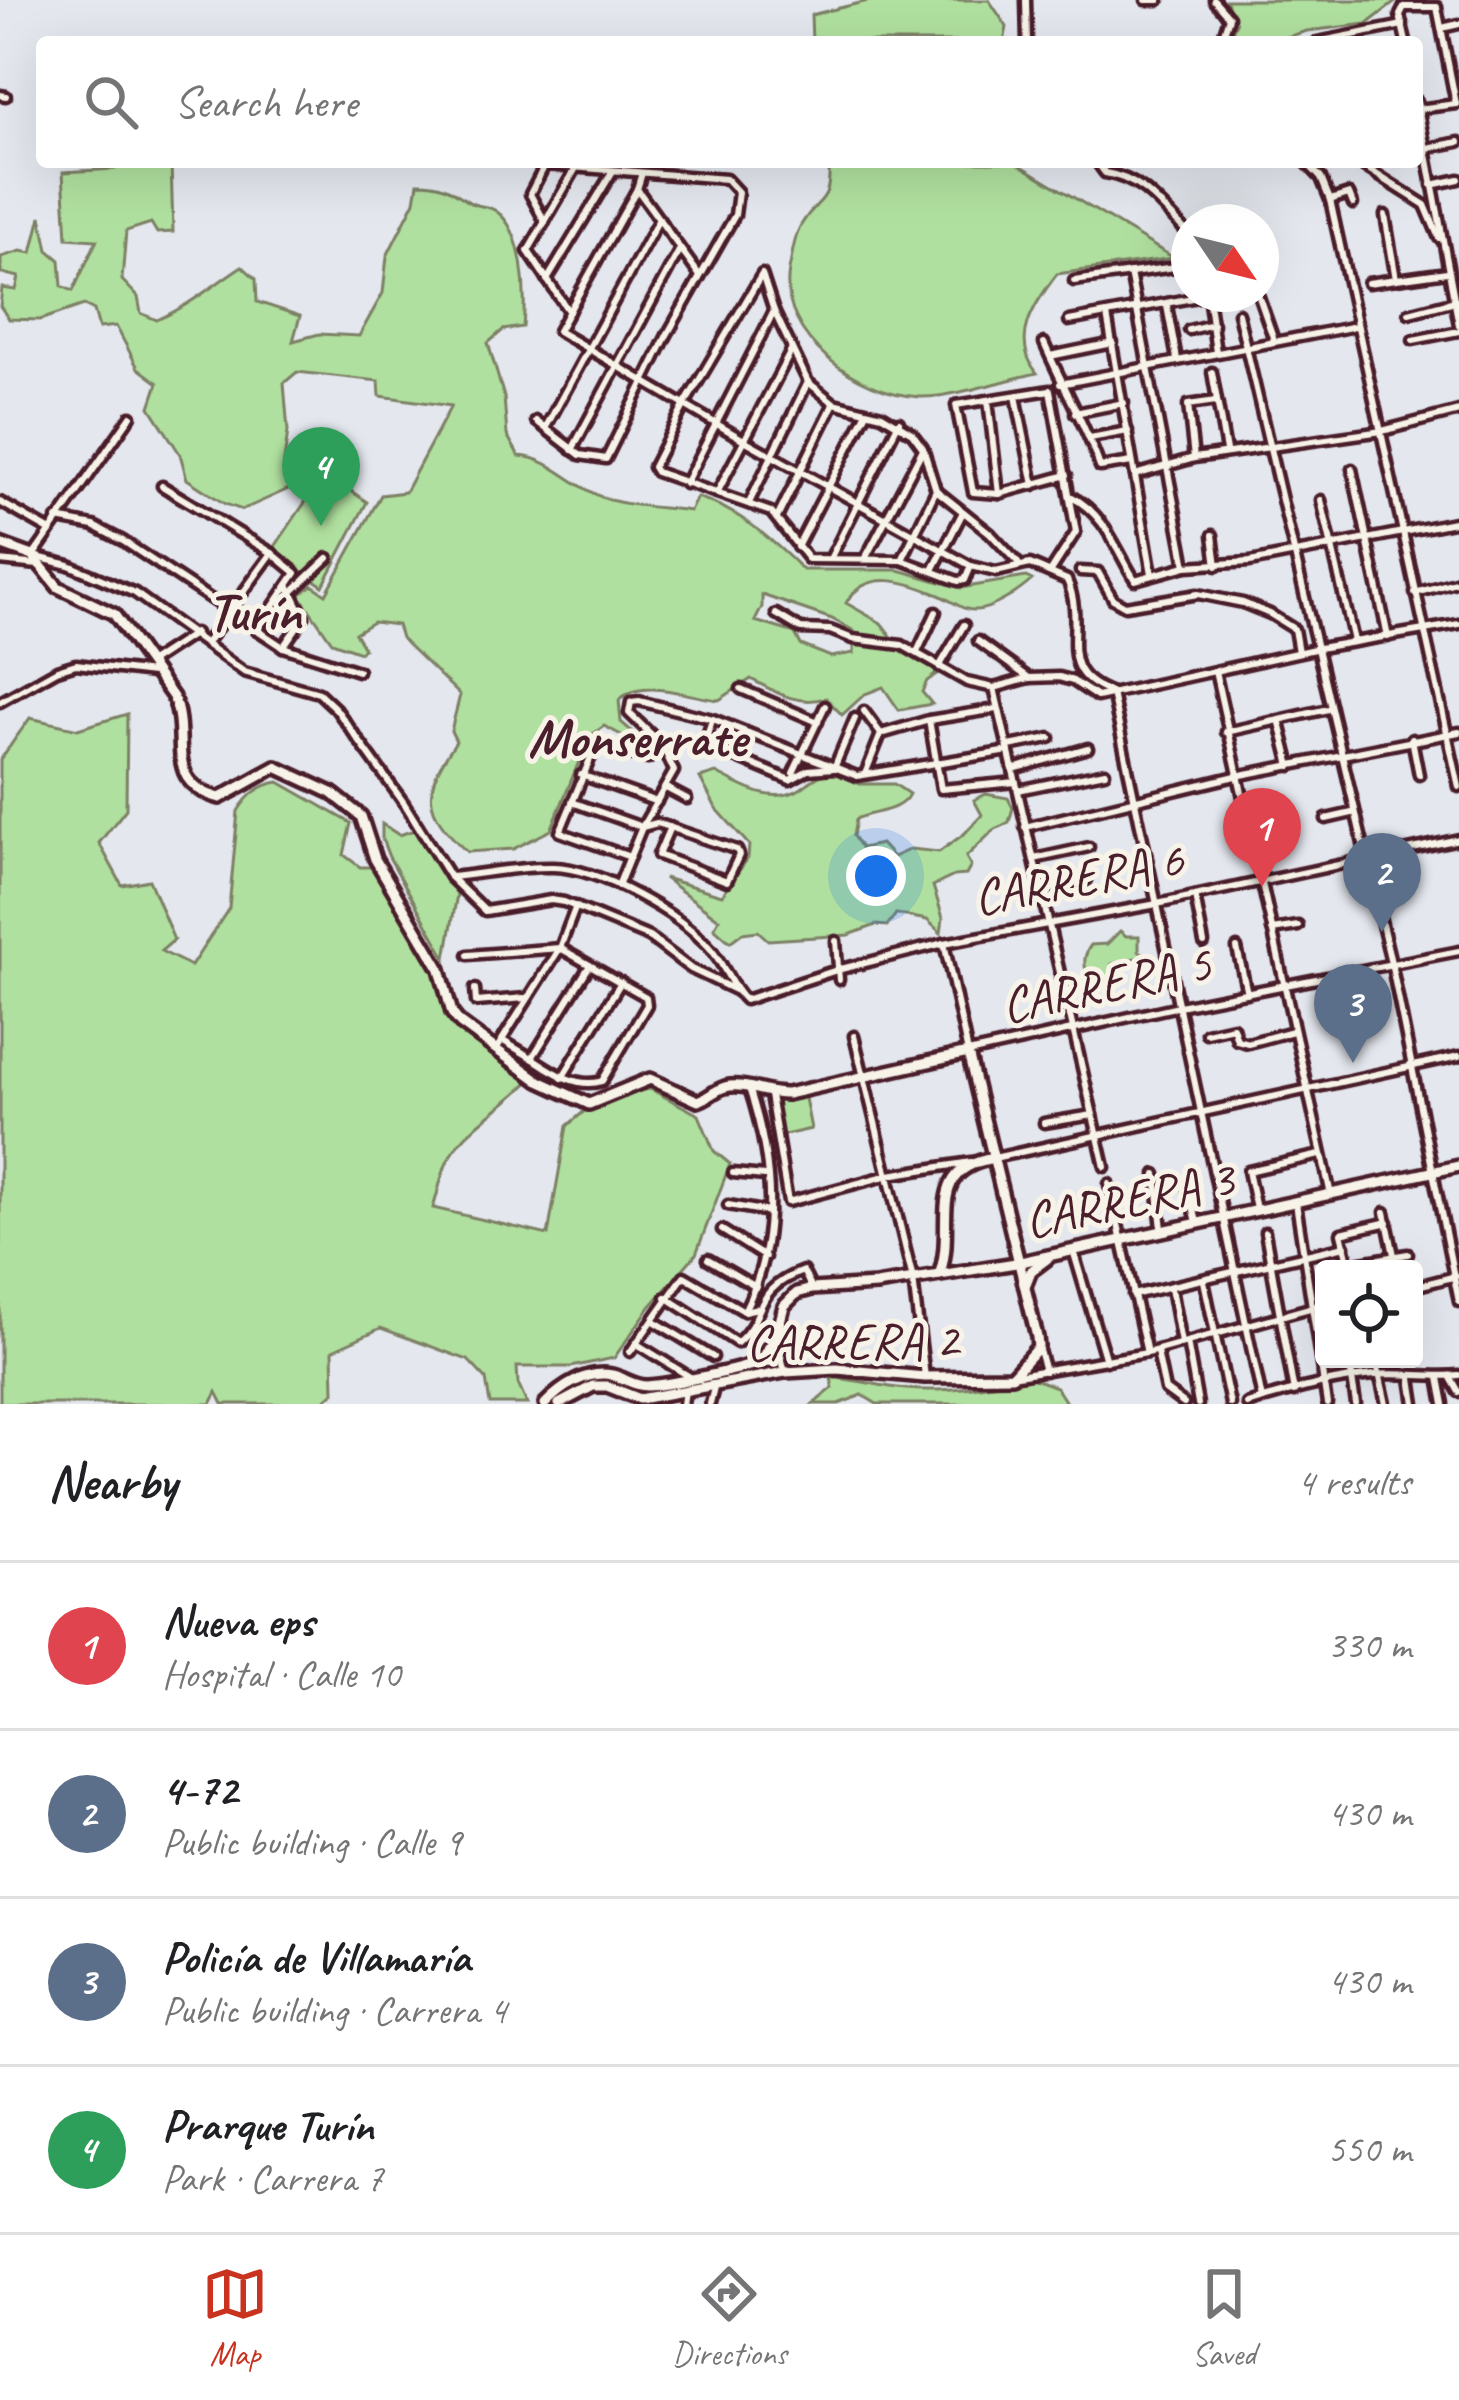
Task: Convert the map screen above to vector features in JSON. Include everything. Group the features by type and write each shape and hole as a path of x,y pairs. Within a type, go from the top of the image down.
{"street":[{"path":"1026,0 1027,36"},
{"path":"1146,0 1160,0"},
{"path":"1214,0 1229,17 1223,36"},
{"path":"1405,36 1400,15 1414,0"},
{"path":"1404,7 1437,7 1457,104 1423,105"},
{"path":"1348,36 1403,25"},
{"path":"1442,28 1459,25"},
{"path":"1413,340 1459,328 1423,140"},
{"path":"1426,148 1459,142"},
{"path":"543,168 530,194 545,222"},
{"path":"536,421 572,450 606,459 735,215 738,192 726,179 576,168 528,251 569,312"},
{"path":"1102,168 1141,185 1171,216"},
{"path":"1312,168 1330,200 1459,788"},
{"path":"1366,168 1425,205 1444,252"},
{"path":"547,280 613,171"},
{"path":"642,173 558,331 971,566 996,572 1030,563 1066,580 1074,598 1075,666 1079,674 1112,693 1262,1399"},
{"path":"1432,185 1459,179"},
{"path":"637,189 700,276"},
{"path":"1330,200 1349,194 1353,205"},
{"path":"1385,215 1396,279"},
{"path":"545,428 659,219"},
{"path":"572,450 680,248"},
{"path":"1074,281 1171,267"},
{"path":"1130,272 1186,566"},
{"path":"1368,283 1447,272"},
{"path":"971,566 965,580 958,581 902,560 808,559 777,518 748,503 656,472 653,467 685,404 762,274 808,382 834,404 899,422 923,448 936,490 1019,565"},
{"path":"1409,313 1456,301"},
{"path":"1069,321 1171,305"},
{"path":"1167,306 1177,359"},
{"path":"685,484 774,311"},
{"path":"1212,312 1216,352"},
{"path":"1264,312 1274,340"},
{"path":"1238,313 1392,967 1459,1302"},
{"path":"1107,315 1152,574"},
{"path":"1189,330 1213,324"},
{"path":"1060,384 1356,326"},
{"path":"1044,343 1100,467 1132,462"},
{"path":"1050,356 1113,344"},
{"path":"718,492 791,351"},
{"path":"1212,372 1226,453"},
{"path":"748,503 808,382"},
{"path":"1051,571 1074,540 1072,497 1050,390 956,405 973,492 999,494 1067,475"},
{"path":"1016,396 1034,485"},
{"path":"988,400 999,494"},
{"path":"1194,458 1188,405 1216,401"},
{"path":"1075,412 1124,403"},
{"path":"777,518 834,404"},
{"path":"1135,475 1194,458 1382,431 1459,411"},
{"path":"796,549 867,412"},
{"path":"35,560 57,519 131,416"},
{"path":"831,557 899,422"},
{"path":"1090,438 1128,431"},
{"path":"866,557 923,448"},
{"path":"1352,469 1388,637"},
{"path":"162,486 272,553 296,573 290,589 304,617 283,647"},
{"path":"902,560 936,490"},
{"path":"1072,497 1093,511 1132,578 1139,580 1186,566 1217,566 1459,521"},
{"path":"1321,500 1354,641"},
{"path":"0,502 50,531"},
{"path":"933,570 963,512"},
{"path":"57,519 94,526 283,647 358,671"},
{"path":"1213,535 1217,566"},
{"path":"0,544 35,560 58,587 114,614 178,709 182,768 196,788 220,798 276,767 356,808 375,859 440,969 452,1013 500,1045 538,1081 589,1104 650,1079 698,1102 719,1089 749,1087 770,1095 788,1202 890,1175 994,1158 1459,1056"},
{"path":"207,643 272,553"},
{"path":"257,630 290,589 328,558"},
{"path":"0,561 69,565 123,587 195,633 244,672 319,693 336,709 416,820 450,877 485,911 550,900 576,906 649,937 691,969 736,991"},
{"path":"1080,571 1099,572 1113,599 1125,606 1187,594 1243,603 1288,623 1294,629 1298,652"},
{"path":"1415,593 1459,581"},
{"path":"916,652 936,612"},
{"path":"776,614 797,627 902,645 967,682 994,688 1029,678 1067,679 1093,696 1354,641 1459,625"},
{"path":"939,667 964,625"},
{"path":"0,701 76,664 151,668 195,633"},
{"path":"978,641 1029,678"},
{"path":"1215,671 1331,1195"},
{"path":"994,688 1105,1167"},
{"path":"741,689 818,722"},
{"path":"618,886 642,827 674,771 671,758 629,713 631,702 713,719 850,775 1050,738"},
{"path":"790,780 826,706"},
{"path":"881,734 997,709"},
{"path":"1226,732 1329,709"},
{"path":"864,711 881,734"},
{"path":"834,768 855,718"},
{"path":"713,719 703,747 790,780 808,770 834,768"},
{"path":"929,720 941,789 1017,786 1105,772"},
{"path":"1280,722 1291,766"},
{"path":"1025,827 1236,776 1459,732"},
{"path":"865,774 881,734"},
{"path":"1412,739 1419,775"},
{"path":"630,857 560,832 592,748 601,744 648,759"},
{"path":"1013,769 1088,748"},
{"path":"581,775 656,802"},
{"path":"666,788 687,799"},
{"path":"572,802 642,827 670,826 736,850 739,855 727,880 658,855 670,826"},
{"path":"1326,819 1352,812"},
{"name":"CARRERA 6","path":"736,991 745,1000 752,999 837,970 944,943 1157,904 1459,839"},
{"path":"1034,859 1089,847"},
{"path":"450,877 549,867 618,886 690,928 728,972 736,991"},
{"path":"1040,888 1087,880"},
{"path":"1195,896 1204,943"},
{"path":"500,1045 560,947 576,906"},
{"path":"1273,930 1298,926"},
{"path":"836,941 839,980"},
{"path":"944,943 1045,1372"},
{"path":"469,955 560,947 646,997 647,1005 602,1081 595,1085 562,1078 500,1045"},
{"path":"1237,948 1247,993"},
{"name":"CARRERA 5","path":"770,1095 1459,951"},
{"path":"532,1058 590,965"},
{"path":"562,1078 621,982"},
{"path":"476,989 476,1002 526,998"},
{"path":"1206,1033 1231,1027 1238,1040 1248,1043 1293,1031"},
{"path":"854,1036 913,1279 925,1378"},
{"path":"744,1311 756,1287 770,1233 761,1124 749,1087"},
{"path":"1044,1124 1093,1115"},
{"path":"1257,1212 1248,1171 1321,1155"},
{"path":"939,1275 944,1261 946,1194 957,1173 973,1161"},
{"name":"CARRERA 3","path":"812,1288 913,1279 1016,1262 1459,1166"},
{"path":"733,1173 766,1176"},
{"path":"1156,1174 1162,1229"},
{"path":"1109,1184 1147,1353"},
{"path":"1189,1191 1197,1222"},
{"path":"1295,1203 1327,1404"},
{"path":"728,1205 769,1212"},
{"path":"1385,1212 1394,1255"},
{"path":"1348,1260 1341,1233 1388,1222"},
{"path":"722,1230 765,1257"},
{"path":"1265,1232 1294,1392"},
{"path":"1133,1295 1345,1246"},
{"path":"1073,1250 1106,1361"},
{"path":"1025,1286 1031,1271 1053,1254"},
{"path":"1374,1260 1408,1254"},
{"path":"708,1259 756,1287"},
{"path":"666,1297 737,1343 773,1286 802,1271 812,1288 797,1293 784,1306 776,1337 785,1372"},
{"path":"629,1352 684,1276 744,1311 758,1308"},
{"path":"1423,1285 1457,1276"},
{"path":"1204,1281 1230,1404"},
{"path":"1171,1288 1198,1404"},
{"name":"CARRERA 2","path":"545,1404 558,1391 592,1376 612,1375 637,1386 690,1377 837,1369 925,1378 1045,1372 1157,1351 1314,1306"},
{"path":"654,1321 713,1357"},
{"name":"CARRERA 2","path":"559,1404 593,1385 640,1399 686,1391 758,1363 776,1337"},
{"name":"CARRERA 2","path":"637,1344 690,1377"},
{"name":"CARRERA 2","path":"1012,1376 1038,1347"},
{"path":"1157,1351 1165,1390 1184,1404"},
{"path":"1350,1368 1356,1404"},
{"path":"1379,1368 1386,1404"},
{"path":"1246,1404 1323,1382 1381,1374 1454,1375 1459,1392"},
{"path":"710,1404 714,1378"},
{"path":"1411,1378 1415,1404"},
{"path":"1439,1378 1444,1404"},
{"path":"683,1404 686,1391"}],"green space":[{"path":"872,0 989,0 1007,27 1005,36 812,36 811,15"},
{"path":"1226,0 1398,0 1367,24 1290,36 1231,36 1236,23"},
{"path":"171,168 173,232 157,233 151,223 126,231 122,280 138,297 141,313 157,320 242,266 256,279 257,302 300,316 293,341 319,334 359,336 383,293 387,256 415,201 418,183 451,190 472,204 496,211 506,220 518,248 523,327 503,330 488,343 504,397 507,435 519,456 542,462 614,501 690,511 697,497 713,503 755,527 803,570 899,570 961,588 1026,577 1032,580 997,604 974,610 915,586 889,581 865,585 846,603 881,623 898,645 938,673 922,692 932,704 899,710 883,687 865,694 842,715 826,698 796,699 751,679 719,700 666,690 629,693 619,700 621,722 635,734 625,737 604,726 589,737 551,830 513,849 467,852 441,823 431,798 437,773 456,741 451,731 460,695 401,638 397,625 373,622 355,633 364,648 360,652 332,642 299,595 312,585 326,594 381,495 405,492 451,406 380,396 379,381 297,372 284,383 288,431 284,462 293,487 242,510 225,504 187,479 180,454 150,407 158,383 138,368 116,326 99,328 94,310 84,305 40,320 9,319 0,306 2,288 16,290 19,277 1,273 1,257 32,253 41,216 48,250 60,260 62,286 73,291 97,240 67,238 63,172","holes":["762,595 854,631 854,653 831,657 801,645 795,633 755,621"]},
{"path":"829,168 1025,168 1171,258 1057,274 1033,310 1025,335 1029,360 1037,373 946,395 897,394 849,374 809,339 796,318 789,295 789,270 797,235 826,193"},
{"path":"325,473 367,502 323,586 272,551"},
{"path":"127,714 126,809 99,843 122,885 149,880 174,940 161,951 191,966 229,908 238,811 255,792 279,782 351,823 344,855 360,867 375,867 436,974 450,1022 532,1078 471,1131 450,1156 433,1208 548,1235 567,1126 588,1108 650,1089 699,1115 714,1151 730,1164 696,1254 614,1358 571,1367 517,1367 527,1404 490,1404 486,1379 468,1360 381,1328 333,1350 334,1392 321,1404 223,1404 217,1392 211,1404 0,1404 0,760 30,718 78,729"},
{"path":"835,772 860,784 894,784 909,794 893,808 856,819 853,836 861,848 881,844 893,857 911,849 939,852 982,815 974,800 986,794 1008,798 1013,808 1009,822 966,857 971,866 966,875 933,886 943,918 941,933 927,920 896,914 887,926 849,935 768,940 758,931 742,933 730,942 714,928 719,919 664,878 722,895 748,858 749,845 716,808 700,778 716,773 757,792 779,796"},
{"path":"382,824 399,835 414,830 457,894 446,958 389,857"},
{"path":"1120,931 1139,936 1139,951 1147,955 1112,964 1115,980 1100,989 1093,975 1087,976 1087,953 1091,945 1107,944"},
{"path":"804,1093 811,1129 780,1136 773,1100"},
{"path":"1029,1377 1056,1387 1067,1404 877,1404 862,1395 839,1404 813,1404 833,1388 831,1378 937,1390"}],"place":[{"name":"Prarque Turín","path":"321,526"},
{"name":"Nueva eps","path":"1262,887"},
{"name":"4-72","path":"1382,932"},
{"name":"Policía de Villamaría","path":"1353,1063"}],"district":[{"name":"Turín","path":"254,612"},
{"name":"Monserrate","path":"637,738"}]}
